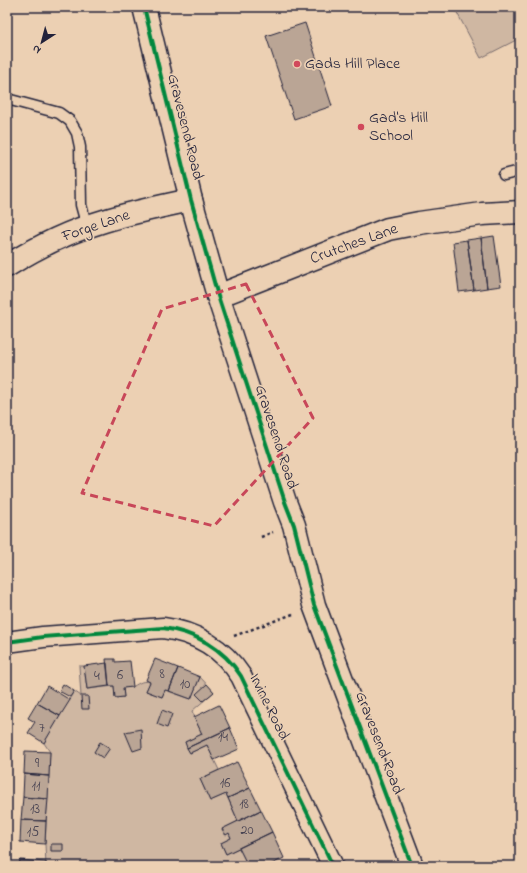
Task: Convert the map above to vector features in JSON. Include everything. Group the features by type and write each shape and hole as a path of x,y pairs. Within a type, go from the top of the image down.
{"main road":[{"name":"Gravesend Road","path":"144,7 191,200 218,296 284,502 294,525 314,605 412,866"},
{"name":"Forge Lane","path":"7,266 42,246 87,227 134,213 191,200"},
{"name":"Crutches Lane","path":"218,296 388,229 482,214 520,212"}],"street":[{"name":"Irvine Road","path":"7,642 43,637 162,628 193,635 212,646 229,660 242,676 333,866"}],"lane":[{"path":"7,99 59,113 70,121 77,133 80,147 81,205 87,227"},
{"path":"504,175 520,171"}],"path":[{"path":"212,646 225,639 286,617 314,605"},
{"path":"7,612 11,610"}],"highlighted area":[{"path":"246,284 313,418 214,526 82,493 162,309"}],"shaded area":[{"path":"454,7 520,7 520,38 481,58"},
{"path":"79,666 84,666 87,689 114,686 115,698 124,697 123,688 134,686 145,681 150,682 146,691 162,697 165,690 191,699 200,677 214,692 192,711 202,734 185,742 190,753 207,745 219,770 200,779 210,801 226,794 238,821 222,829 225,835 229,833 231,838 221,843 226,854 239,848 248,866 46,866 45,844 50,752 44,743 74,691 81,696"}],"building":[{"name":"Gads Hill Place","path":"305,23 332,106 294,119 266,36"},
{"path":"494,236 501,286 487,288 481,238"},
{"path":"481,238 487,288 474,290 467,240"},
{"path":"467,240 474,290 459,292 453,242"},
{"path":"106,659 115,659 115,662 130,661 133,687 123,688 124,697 115,698 114,686 109,686"},
{"path":"155,659 178,668 169,691 165,690 162,697 146,691 150,682 146,680"},
{"path":"107,663 109,686 87,689 84,666"},
{"path":"178,668 200,677 191,699 169,691"},
{"path":"63,684 74,691 70,697 59,691"},
{"path":"207,684 214,692 203,701 196,694"},
{"path":"47,686 70,700 60,716 37,703"},
{"path":"81,696 88,696 89,709 82,709"},
{"path":"37,703 60,716 44,743 28,733 35,722 28,718"},
{"path":"219,705 230,728 187,748 185,742 202,734 194,717"},
{"path":"162,710 172,714 167,728 157,724"},
{"path":"230,728 239,749 214,760 207,745 190,753 187,748"},
{"path":"141,729 142,748 133,751 125,732"},
{"path":"100,742 110,748 103,758 94,752"},
{"path":"25,751 50,752 49,776 24,774"},
{"path":"237,762 250,788 228,798 226,794 210,801 200,779"},
{"path":"24,774 49,776 48,799 23,797"},
{"path":"250,788 261,810 238,821 228,798"},
{"path":"23,797 48,799 46,821 21,820"},
{"path":"261,810 272,832 226,854 221,843 231,838 229,833 226,835 222,829"},
{"path":"21,820 46,821 45,844 20,842"},
{"path":"272,832 284,858 268,866 248,866 239,848"},
{"path":"51,844 63,844 63,851 51,851"},
{"path":"20,860 46,862 46,866 19,866"}],"cycle path":[{"path":"144,7 191,200 218,296 285,502 294,525 314,605 412,866"},
{"path":"7,642 43,637 163,628 186,633 207,643 226,657 241,676 333,866"}],"place":[{"name":"Gads Hill Place","path":"297,64"},
{"name":"Gad's Hill School","path":"361,127"}]}
